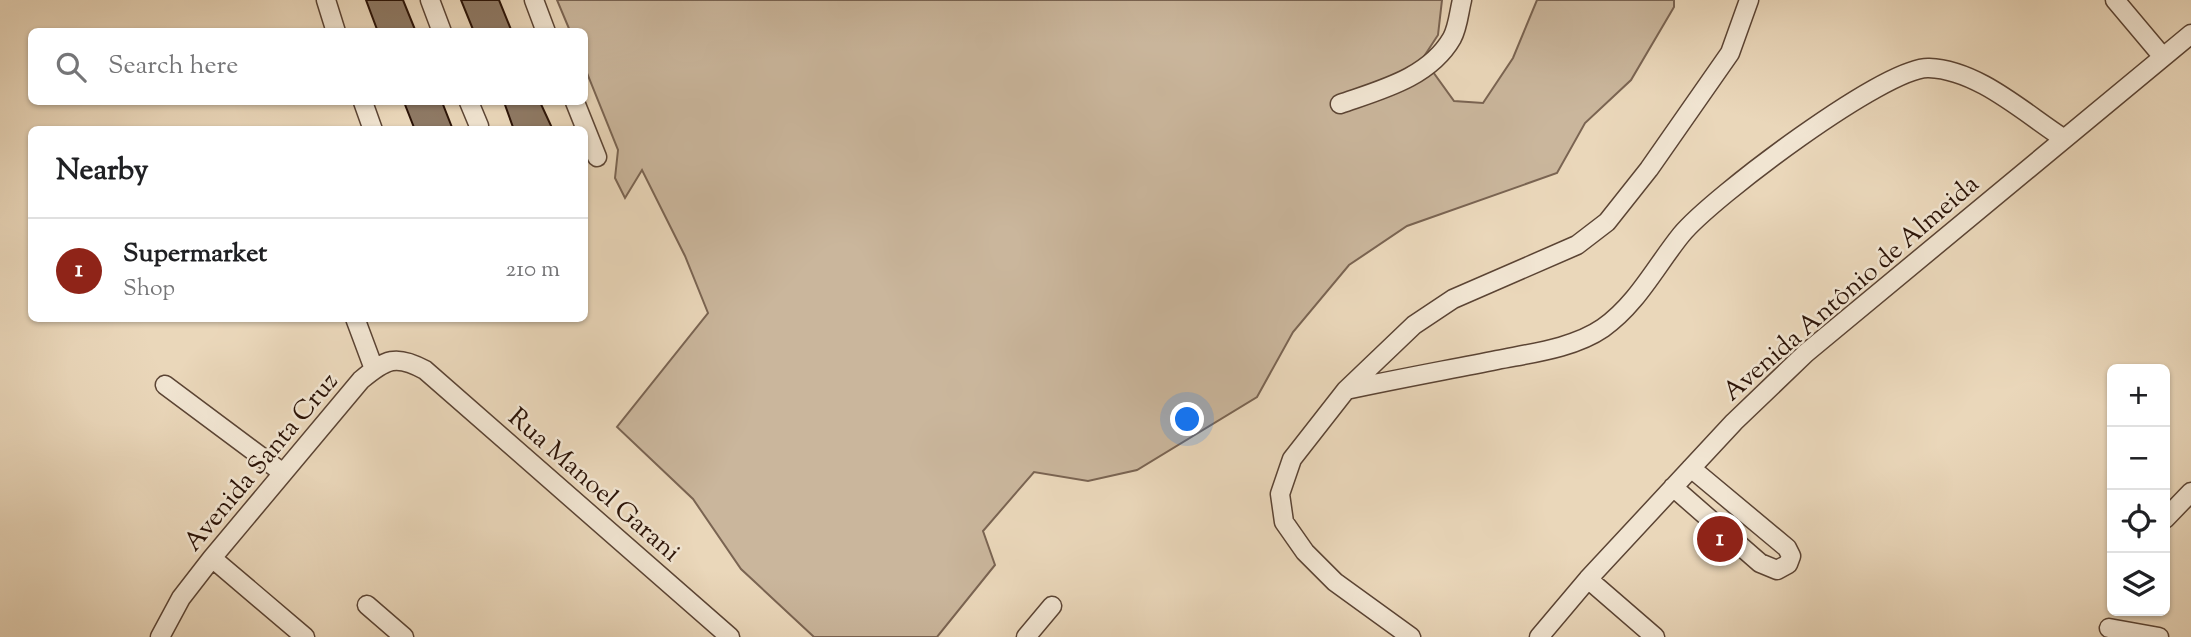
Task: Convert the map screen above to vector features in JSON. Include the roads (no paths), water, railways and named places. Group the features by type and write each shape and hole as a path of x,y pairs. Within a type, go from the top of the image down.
{"street":[{"path":"326,0 335,28"},
{"path":"429,0 440,28"},
{"path":"534,0 545,28"},
{"path":"1340,104 1402,82 1436,58 1453,36 1462,0"},
{"path":"1411,637 1335,582 1305,552 1284,522 1280,494 1292,459 1346,390 1414,325 1452,299 1577,245 1607,222 1649,169 1730,53 1749,0"},
{"path":"2115,0 2163,57"},
{"name":"Avenida Antônio de Almeida","path":"1539,637 1673,487 1806,354 2191,34"},
{"path":"1346,390 1556,348 1602,329 1633,301 1682,234 1710,205 1759,166 1880,84 1926,67 1963,74 2063,138"},
{"path":"364,105 372,126"},
{"path":"470,105 479,126"},
{"path":"576,105 585,126"},
{"path":"588,134 597,157"},
{"path":"356,322 374,369"},
{"name":"Avenida Santa Cruz","path":"160,637 181,598 212,558 361,380 374,369 404,359 425,370"},
{"name":"Rua Manoel Garani","path":"425,370 730,637"},
{"path":"165,385 283,473"},
{"path":"1673,487 1760,562 1777,570 1788,564 1791,556 1787,548 1691,468"},
{"path":"2170,514 2191,492"},
{"path":"212,558 305,637"},
{"path":"1588,579 1656,637"},
{"path":"367,605 404,637"},
{"path":"1026,637 1052,606"},
{"path":"2110,625 2160,637"}],"place":[{"name":"Supermarket","path":"1720,539"}]}
